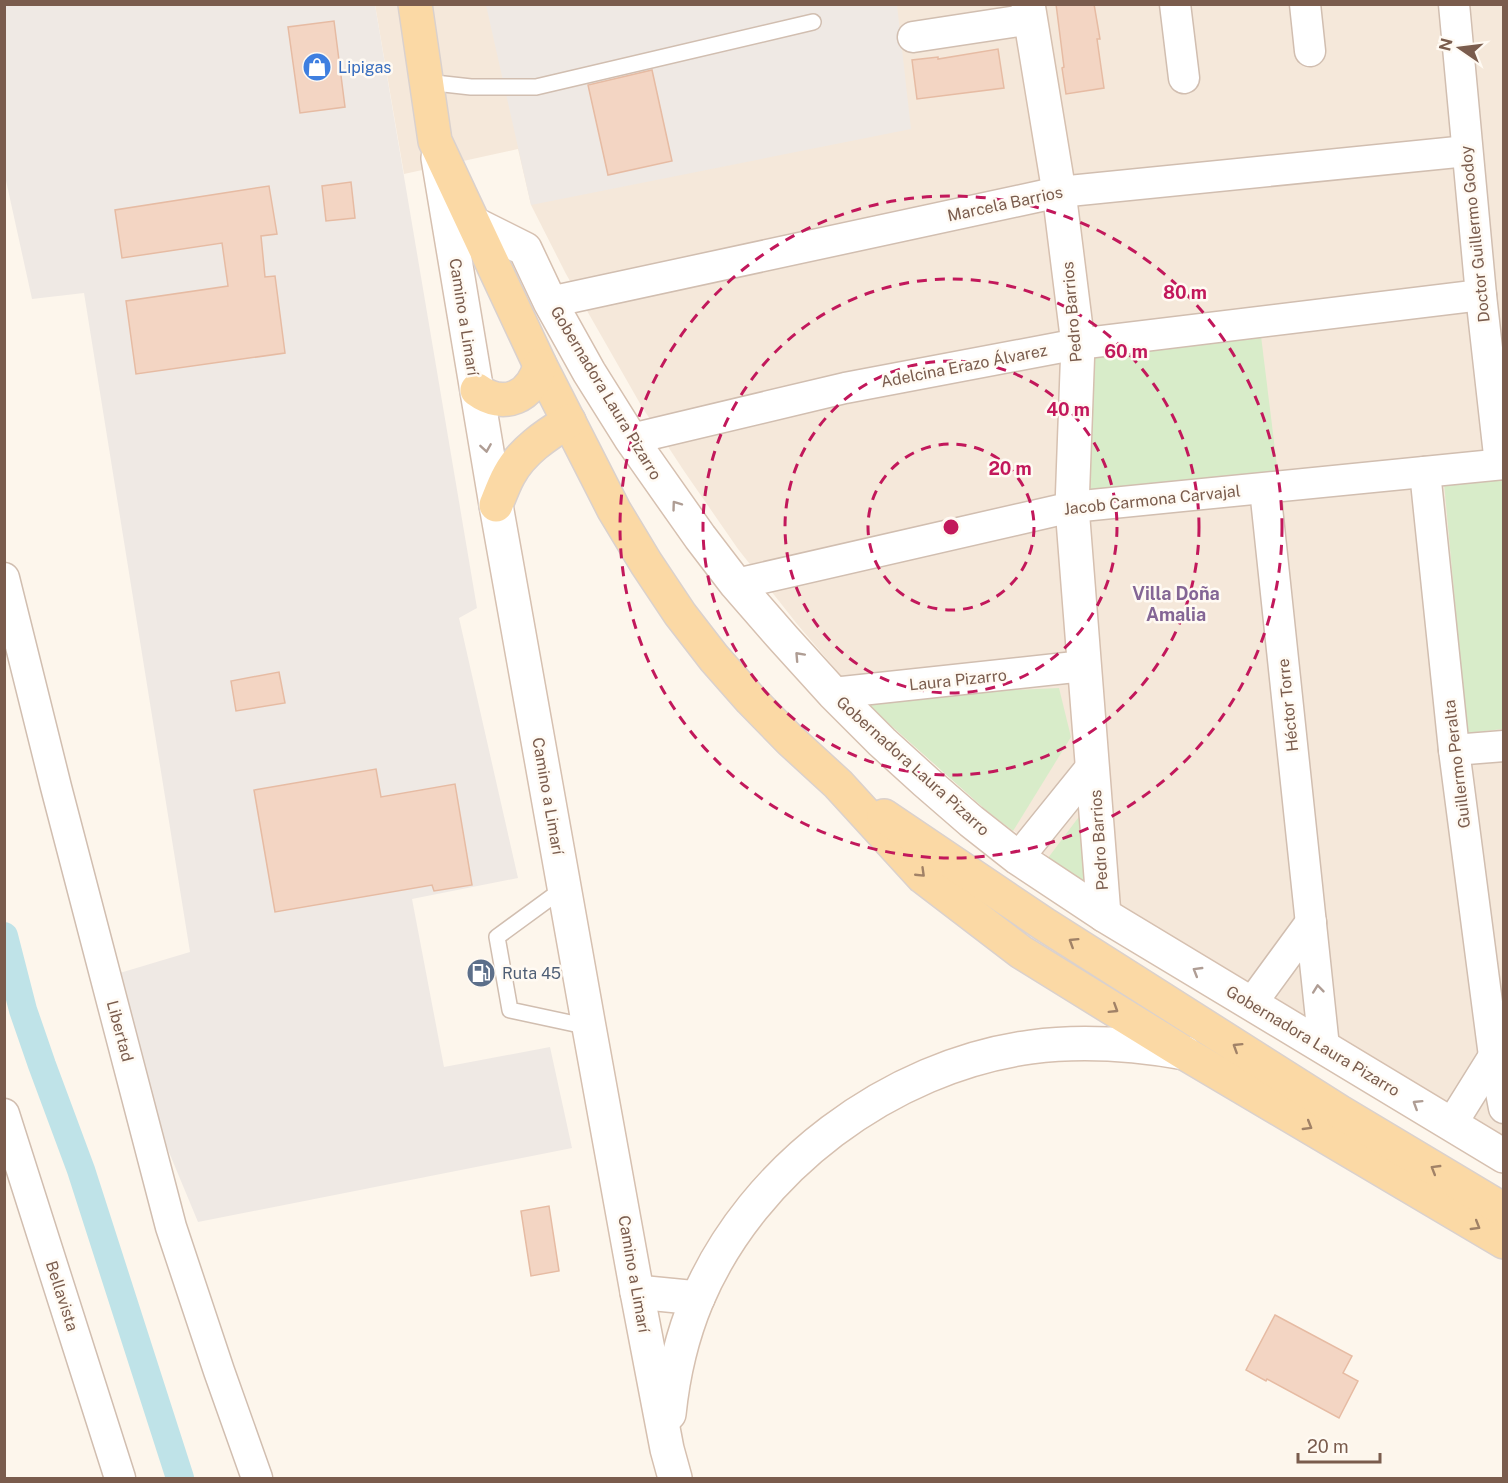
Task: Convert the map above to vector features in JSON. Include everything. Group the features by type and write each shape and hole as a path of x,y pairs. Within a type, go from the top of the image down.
{"main road":[{"path":"415,4 435,141 540,366 614,510 680,614 714,658 790,740 838,784 923,877 1022,952 1186,1054 1503,1242"},
{"path":"477,390 493,399 512,399 528,390 540,366"},
{"path":"496,505 510,474 524,455 543,437 569,421"},
{"path":"838,784 1044,924 1340,1112 1503,1210"},
{"path":"1186,1054 1340,1112"}],"street":[{"path":"1174,4 1184,78"},
{"path":"1305,4 1310,51"},
{"name":"Doctor Guillermo Godoy","path":"1454,4 1480,295 1502,464"},
{"path":"913,37 1030,12"},
{"name":"Pedro Barrios","path":"1030,12 1059,192 1078,344 1072,507 1104,915"},
{"name":"Camino a Limarí","path":"435,141 496,505 564,888 637,1292 671,1464"},
{"name":"Marcela Barrios","path":"550,302 1059,192 1467,151"},
{"name":"Gobernadora Laura Pizarro","path":"473,223 525,249 550,302 589,372 631,439 693,527 736,584 783,639 833,693 926,782 1017,858 1104,915 1503,1156"},
{"name":"Adelcina Erazo Álvarez","path":"631,439 845,388 1078,344 1480,295"},
{"name":"Jacob Carmona Carvajal","path":"736,584 1072,507 1502,464"},
{"name":"Guillermo Peralta","path":"1425,472 1454,750 1494,1056 1503,1108"},
{"name":"Héctor Torre","path":"1265,489 1324,1047"},
{"name":"Libertad","path":"4,578 171,1227 257,1479"},
{"name":"Laura Pizarro","path":"833,693 1084,666"},
{"path":"1454,750 1503,746"},
{"name":"Pedro Barrios","path":"1017,858 1093,765"},
{"path":"1251,1004 1311,922"},
{"name":"Camino a Limarí","path":"671,1464 669,1413 674,1377 682,1342 698,1298 718,1260 742,1223 769,1189 799,1158 833,1130 869,1105 907,1085 947,1068 988,1056 1030,1047 1073,1043 1158,1048 1186,1054"},
{"path":"1450,1125 1494,1056"},
{"name":"Bellavista","path":"4,1114 120,1479"},
{"path":"637,1292 698,1298"}],"lane":[{"path":"426,82 471,87 536,87 813,22"},
{"path":"564,888 497,937 510,1010 589,1027"}],"shaded area":[{"path":"4,5 375,5 477,608 459,618 518,878 412,899 444,1067 550,1047 572,1148 198,1222 144,1092 113,975 190,952 84,293 32,299 5,176"},
{"path":"375,5 1503,5 1503,1138 1094,890 987,811 859,697 738,549 642,407 566,274 531,205 518,149 404,174"},
{"path":"486,5 897,5 911,129 531,205"}],"green space":[{"path":"1261,336 1278,474 1086,494 1091,357"},
{"path":"1503,476 1503,729 1467,733 1444,483"},
{"path":"1059,688 1071,737 1013,831 987,811 859,697"},
{"path":"1084,810 1094,890 1048,858"}],"building":[{"path":"1056,4 1094,4 1100,39 1097,39 1104,88 1066,94"},
{"name":"Lipigas","path":"334,21 345,107 300,113 288,27"},
{"path":"998,49 1004,88 917,99 912,60 938,57 938,59"},
{"path":"652,70 672,161 608,175 588,85"},
{"path":"351,182 355,218 326,221 322,186"},
{"path":"269,186 277,234 261,236 265,277 275,276 285,353 136,374 126,301 228,286 222,243 122,258 115,210"},
{"path":"279,672 285,703 236,711 231,681"},
{"path":"376,769 381,797 455,784 472,885 434,891 432,885 275,912 254,790"},
{"path":"549,1206 559,1271 531,1276 521,1211"},
{"path":"1275,1315 1352,1356 1343,1373 1358,1381 1339,1418 1246,1370"}],"waterway":[{"path":"4,936 23,1010 81,1170 180,1478"}],"place":[{"name":"Lipigas","path":"317,67"},
{"name":"Ruta 45","path":"481,973"}],"district":[{"name":"Villa Doña Amalia","path":"1176,603"}]}
